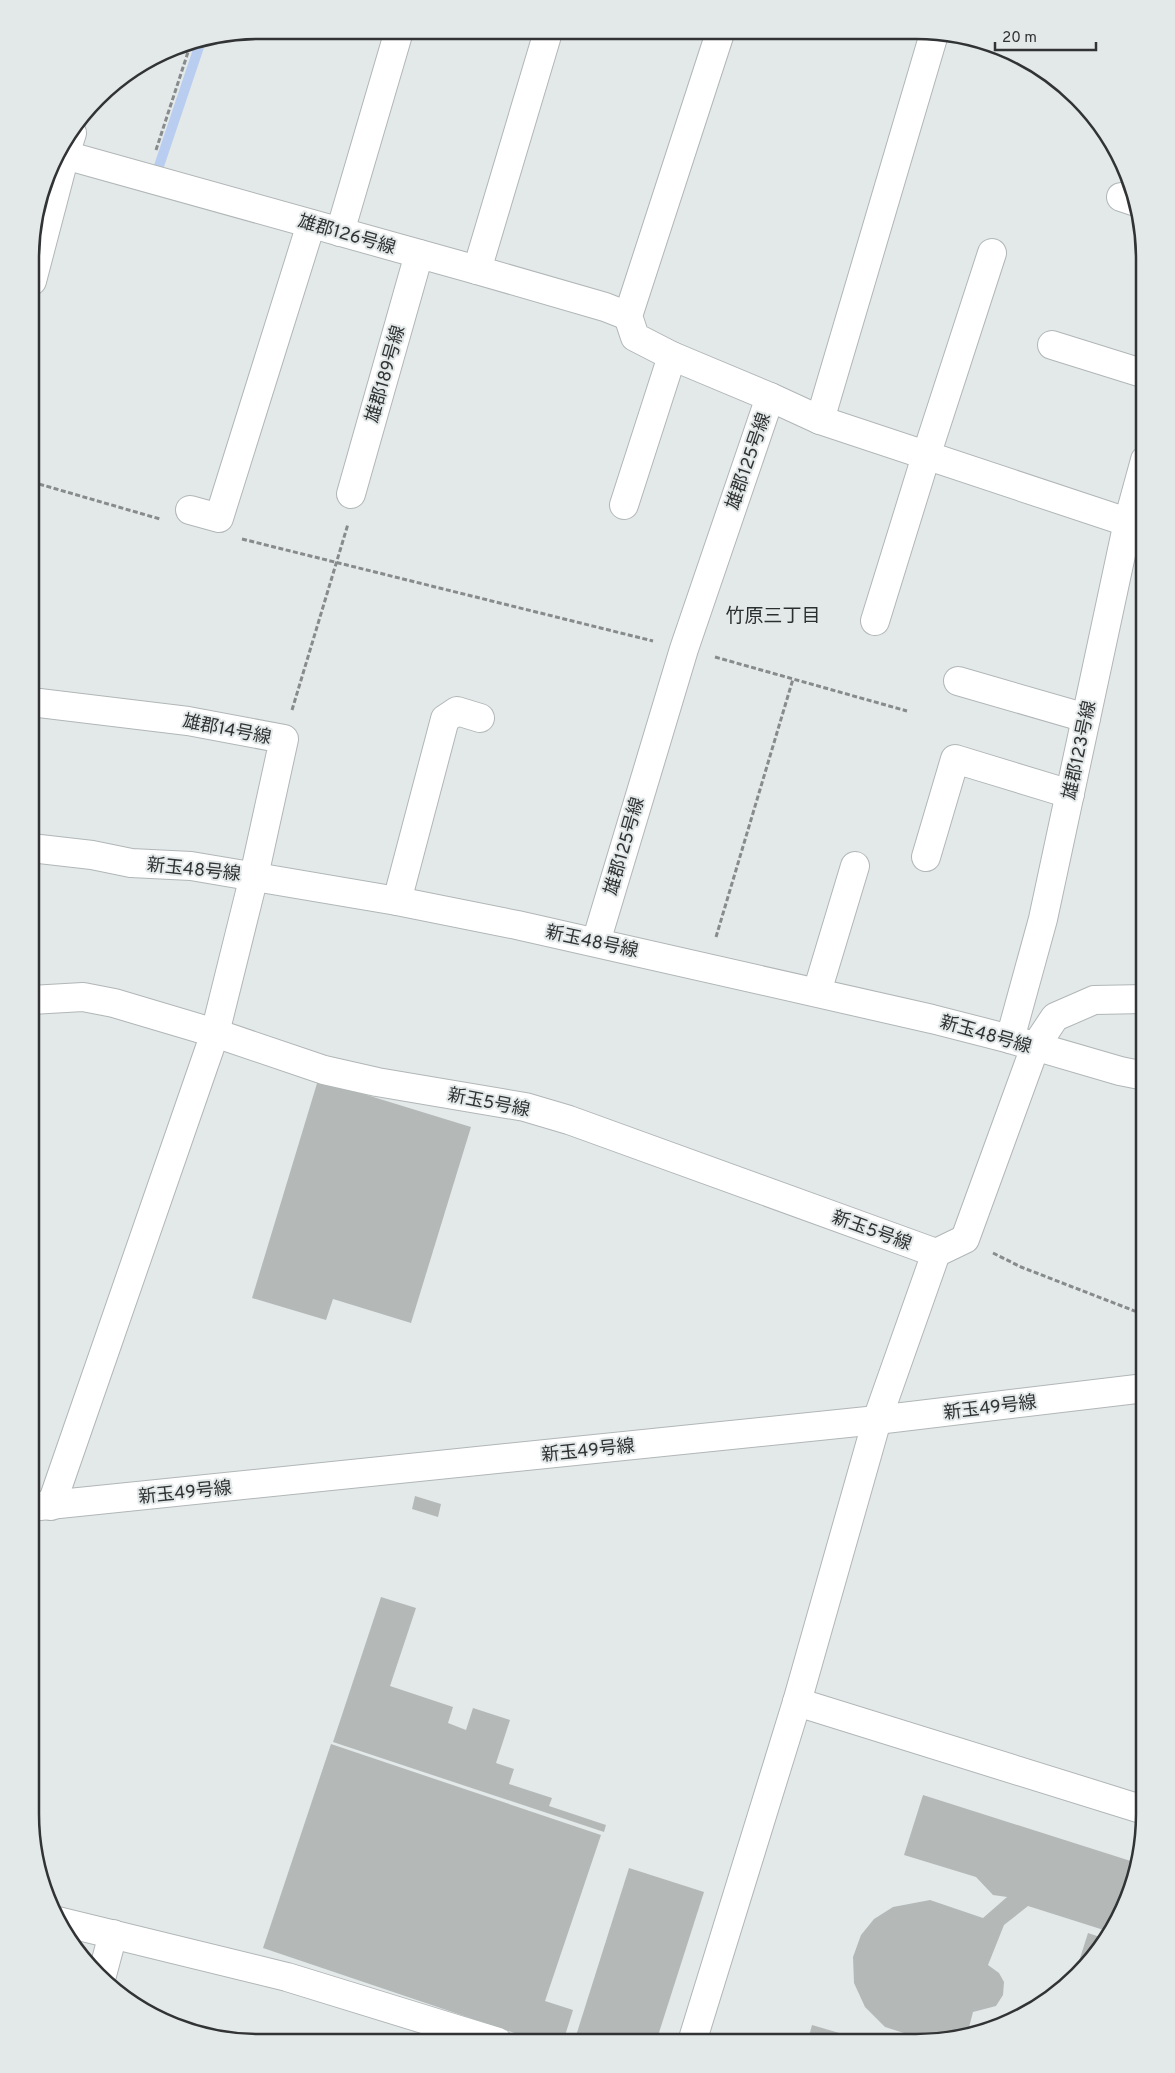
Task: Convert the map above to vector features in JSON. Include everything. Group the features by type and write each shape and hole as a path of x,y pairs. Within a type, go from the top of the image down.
{"street":[{"path":"340,232 397,39"},
{"path":"477,270 546,39"},
{"path":"628,316 718,39"},
{"path":"820,420 932,39"},
{"name":"雄郡126号線","path":"70,145 146,178 477,270 605,307 628,316"},
{"path":"39,255 68,148"},
{"path":"179,515 219,518 311,224"},
{"path":"875,621 992,253"},
{"name":"雄郡189号線","path":"351,494 419,254"},
{"name":"雄郡125号線","path":"596,942 684,649 770,397 672,356 635,337 628,316"},
{"path":"1052,345 1136,371"},
{"path":"624,505 672,356"},
{"path":"770,397 820,420 1136,525"},
{"name":"雄郡123号線","path":"1022,1043 1042,919 1086,718 1136,525"},
{"path":"958,681 1086,718"},
{"name":"雄郡14号線","path":"39,703 188,720 284,739 254,876 214,1033 41,1506"},
{"path":"397,901 445,719 457,711 480,718"},
{"path":"926,857 955,758 1070,794"},
{"name":"新玉48号線","path":"39,849 92,855 131,863 192,866 397,901 596,942 932,1018 1136,1074"},
{"path":"817,992 855,866"},
{"name":"新玉5号線","path":"39,999 83,997 114,1003 214,1033 324,1070 377,1082 525,1107 569,1120 936,1253"},
{"path":"694,2034 797,1702 877,1420 936,1253 965,1239 1022,1043 1055,1017 1086,1003 1094,1000 1136,999"},
{"name":"新玉49号線","path":"41,1506 877,1420 1136,1389"},
{"path":"797,1702 1136,1808"},
{"path":"67,1923 287,1976 472,2034"},
{"path":"103,1970 113,1934"}],"path":[{"path":"146,178 189,50"},
{"path":"39,484 179,515"},
{"path":"284,739 352,510 351,494"},
{"path":"233,536 684,649 907,711"},
{"path":"707,967 793,679"},
{"path":"965,1239 1022,1267 1136,1311"}],"building":[{"path":"318,1080 471,1127 411,1323 333,1299 326,1320 252,1298"},
{"path":"415,1496 441,1504 438,1517 412,1509"},
{"path":"381,1597 416,1608 390,1686 453,1707 448,1723 466,1730 473,1708 510,1720 496,1763 514,1769 509,1784 552,1798 549,1806 606,1825 604,1832 333,1742"},
{"path":"331,1744 601,1835 545,2001 573,2010 566,2034 517,2034 263,1948"},
{"path":"923,1795 1131,1861 1120,1899 1104,1930 1028,1906 1004,1925 988,1965 999,1973 1004,1982 1003,1995 996,2006 973,2012 969,2028 931,2034 907,2034 885,2027 865,2007 854,1983 853,1957 861,1935 874,1919 893,1907 930,1900 983,1918 1007,1897 993,1895 976,1877 904,1855"},
{"path":"629,1868 704,1892 659,2034 577,2034"},
{"path":"1088,1933 1099,1937 1091,1948 1079,1963"},
{"path":"812,2025 843,2034 810,2034"}],"waterway":[{"path":"158,169 199,47"}],"district":[{"name":"竹原三丁目","path":"773,615"}]}
